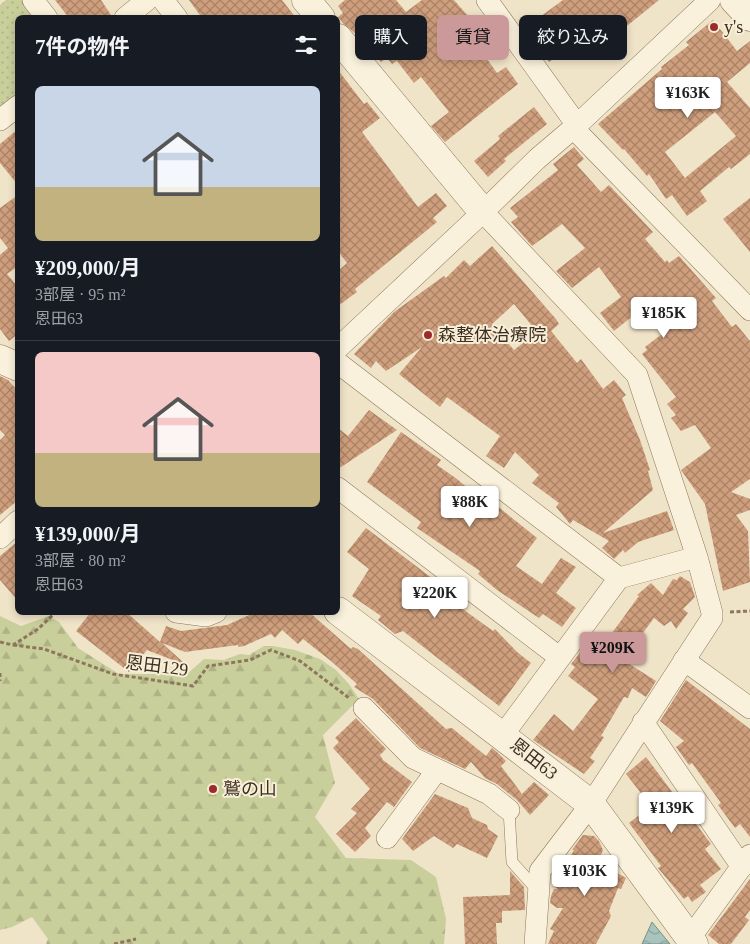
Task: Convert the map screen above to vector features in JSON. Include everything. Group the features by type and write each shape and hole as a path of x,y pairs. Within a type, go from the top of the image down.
{"street":[{"path":"32,0 44,15"},
{"path":"128,15 146,0"},
{"path":"163,0 175,15"},
{"path":"306,0 318,15"},
{"path":"487,0 577,124 579,134 750,310"},
{"path":"340,346 483,212 537,158 577,124 710,0"},
{"path":"734,0 750,17"},
{"path":"340,40 483,212 636,375 716,613 591,804 540,871 535,944"},
{"path":"0,120 15,108"},
{"path":"340,365 619,578"},
{"path":"340,490 559,657"},
{"path":"0,538 15,524"},
{"path":"503,735 619,578 697,557"},
{"name":"恩田63","path":"340,613 591,804 692,941"},
{"path":"684,660 750,708"},
{"path":"364,708 413,758 489,794 509,810"},
{"path":"643,722 746,861 692,941"},
{"path":"387,838 437,770"}],"lane":[{"path":"509,810 512,862 539,892"}],"path":[{"path":"716,613 750,612"},
{"path":"0,642 13,645 38,629 53,615"},
{"name":"恩田129","path":"13,645 44,649 113,674 193,686 208,666 250,660 271,650 300,661 364,708"},
{"path":"0,673 0,681"},
{"path":"114,944 136,939"}],"green space":[{"path":"6,0 33,0 45,15 15,15 15,108 0,120 0,5"},
{"path":"0,616 21,626 49,616 59,622 78,648 119,674 187,674 204,659 224,660 240,654 249,655 264,646 295,650 320,659 336,670 359,699 323,735 335,783 315,817 346,858 411,860 436,877 446,919 444,944 46,944 48,939 32,917 12,927 0,930"}],"water":[{"path":"652,922 670,944 642,944"}],"building":[{"path":"55,0 101,0 111,15 67,15"},
{"path":"189,0 282,0 294,15 200,15"},
{"path":"345,0 396,0 406,12 422,0 454,0 467,15 437,15 437,60 488,60 497,73 506,67 518,84 445,142 431,126 449,112 421,77 414,83 397,61 392,64 389,60 427,60 427,15 355,15 355,33 340,19 340,15 343,13 338,6"},
{"path":"563,0 659,0 627,26 627,15 542,15"},
{"path":"713,20 737,51 750,41 750,63 727,82 750,108 750,154 731,169 729,167 700,191 707,201 687,216 672,195 666,199 649,174 647,176 624,149 598,124 662,69 661,67 689,45 686,42","holes":["715,112 736,136 685,178 665,152"]},
{"path":"340,73 364,104 367,102 380,118 362,132 418,207 436,193 447,206 433,218 437,222 355,289 357,292 340,305 340,269 347,263 340,254"},
{"path":"534,107 547,124 504,159 506,161 488,177 474,161 500,139 498,136"},
{"path":"15,132 15,181 0,163 0,144"},
{"path":"574,147 584,159 577,165 601,192 609,185 653,232 645,239 665,262 667,260 669,263 679,256 716,298 712,301 732,327 736,324 750,341 750,479 731,492 750,499 750,510 736,515 748,531 750,582 723,591 705,504 681,470 711,448 695,425 681,431 671,418 676,415 667,404 676,397 642,354 647,350 645,347 666,331 644,307 614,331 600,313 621,297 599,267 572,288 556,271 585,248 562,224 532,246 511,222 518,217 510,208 558,170 553,164"},
{"path":"15,197 15,268 7,274 15,283 15,336 9,341 0,329 0,255 8,248 0,238 0,208"},
{"path":"750,198 750,252 723,219"},
{"path":"492,246 556,319 559,324 551,331 577,363 581,359 603,389 614,380 626,395 622,398 640,440 650,470 648,471 653,490 603,533 667,511 674,530 638,542 625,553 623,550 614,559 602,548 609,541 573,520 570,524 556,507 559,503 532,483 539,475 515,452 504,468 486,456 500,436 447,397 440,407 399,374 422,347 386,371 376,361 371,368 354,354 394,312 444,276 446,278 464,260 470,266","holes":["514,304 537,332 514,350 492,324"]},
{"path":"0,376 8,380 15,388 15,503 0,515 0,440 5,435 0,430"},
{"path":"369,410 397,430 340,468 340,430 348,436"},
{"path":"401,432 441,460 437,465 457,479 487,505 491,501 537,538 516,566 542,584 561,558 576,567 556,593 576,608 562,627 543,614 539,618 497,590 478,574 480,571 417,528 421,522 367,482"},
{"path":"366,528 441,585 462,604 460,607 493,631 495,629 517,652 531,663 499,706 403,631 395,634 378,620 381,616 352,596 369,569 347,552"},
{"path":"15,544 15,598 0,580 0,556"},
{"path":"680,576 690,582 695,597 683,609 688,613 676,629 671,621 664,626 654,618 623,660 656,681 646,697 632,688 628,698 624,697 601,736 604,737 590,758 595,761 584,774 533,740 554,714 573,731 598,699 568,676 575,667 571,664 582,650 593,659 639,596 637,595 651,583 663,595 673,579 677,580"},
{"path":"89,615 129,615 160,642 166,626 181,631 227,625 249,615 312,615 351,649 353,647 358,649 446,729 452,728 486,756 492,748 497,752 506,761 501,766 522,794 534,782 549,795 530,815 517,800 497,784 485,778 471,762 465,769 420,748 373,699 354,687 357,684 331,661 303,639 298,644 282,630 275,638 271,634 238,647 238,645 185,652 162,643 184,663 147,650 129,672 76,631"},
{"path":"686,680 750,729 750,837 740,824 735,828 718,805 721,803 692,763 689,765 676,747 684,741 660,721"},
{"path":"356,718 386,749 380,755 383,760 412,782 394,807 387,802 365,828 371,836 355,852 336,834 357,813 351,809 370,789 333,748 339,742 335,738"},
{"path":"646,757 711,844 705,849 721,869 700,885 706,892 692,902 688,896 684,899 658,868 661,866 629,823 651,806 626,774"},
{"path":"435,794 468,808 472,818 487,825 488,829 498,836 487,858 457,844 453,848 434,836 413,851 402,839"},
{"path":"583,835 594,836 599,841 603,850 598,862 626,878 621,889 618,888 609,911 611,916 596,944 548,944 554,931 550,929 563,908 557,908 550,903 554,889 558,889 555,887 562,874 583,886 588,880 568,861 574,850 572,850"},
{"path":"510,871 524,887 525,910 502,911 502,923 496,923 497,944 465,944 463,897 510,895"},
{"path":"750,879 750,910 745,917 749,920 731,944 719,944 708,935"}],"place":[{"name":"y's","path":"714,27"},
{"name":"森整体治療院","path":"428,335"},
{"name":"鷲の山","path":"213,789"}]}
